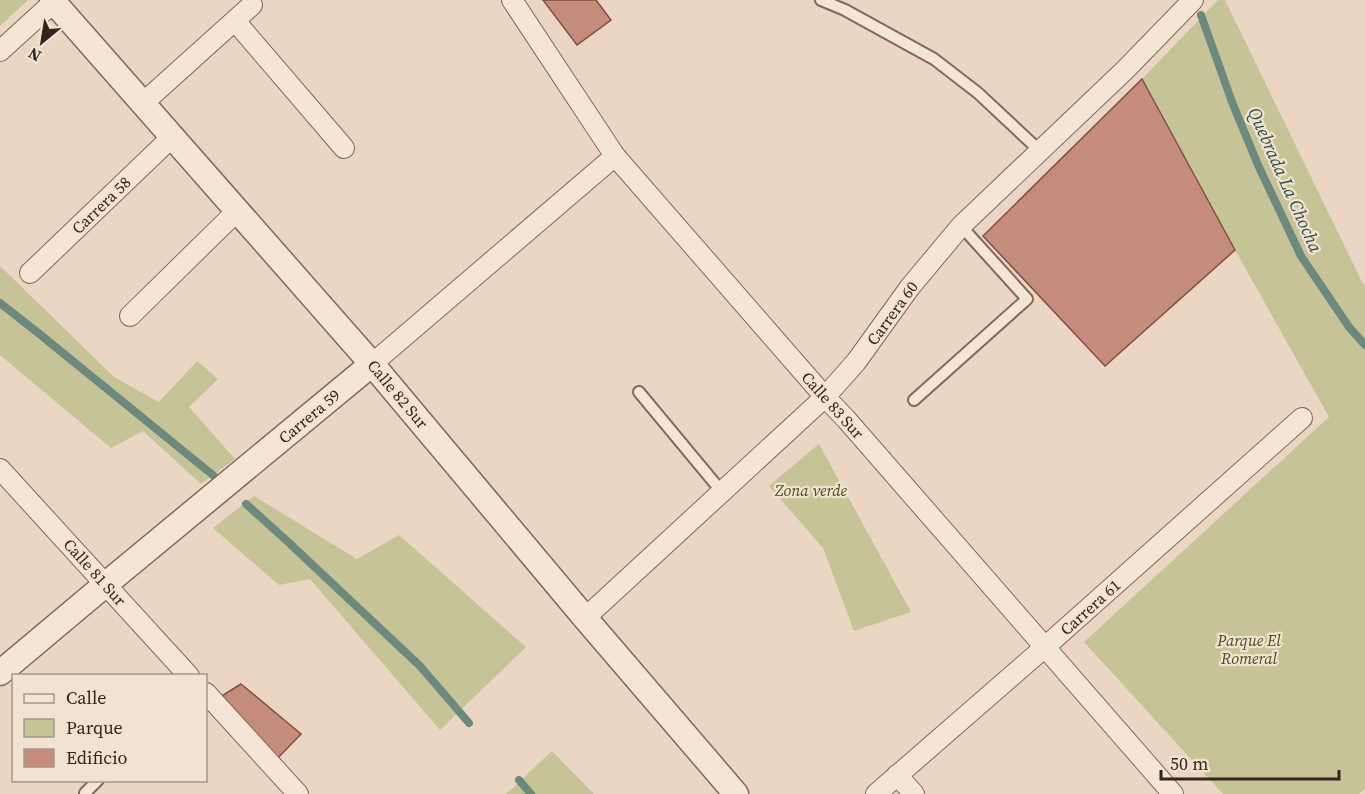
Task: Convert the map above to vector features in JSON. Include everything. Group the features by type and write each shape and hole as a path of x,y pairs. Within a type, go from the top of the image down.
{"street":[{"name":"Calle 83 Sur","path":"512,0 615,156 1173,794"},
{"name":"Carrera 60","path":"585,618 825,397 856,363 910,286 961,226 1125,70 1193,0"},
{"path":"0,51 54,1"},
{"name":"Calle 82 Sur","path":"54,1 372,364 736,794"},
{"path":"142,104 252,5"},
{"path":"235,21 344,148"},
{"name":"Carrera 58","path":"30,273 172,137"},
{"name":"Carrera 59","path":"0,673 372,364 615,156"},
{"path":"130,316 237,211"},
{"name":"Carrera 61","path":"876,794 1302,418"},
{"name":"Calle 81 Sur","path":"0,469 188,674"},
{"path":"207,694 298,794"},
{"path":"897,775 914,794"}],"lane":[{"path":"820,0 845,10 934,59 978,93 1040,151"},
{"path":"914,400 1027,299 961,226"},
{"path":"639,392 722,492"},
{"path":"85,793 96,782"}],"green space":[{"path":"0,0 28,0 0,26"},
{"name":"Parque El Romeral","path":"1218,0 1225,0 1365,285 1365,789 1359,794 1223,794 1084,642 1329,417 1142,79"},
{"path":"0,266 114,377 159,402 197,361 218,379 189,407 235,459 201,484 143,431 111,448 0,355"},
{"name":"Zona verde","path":"819,444 911,612 854,631 823,548 769,486"},
{"path":"254,496 357,559 399,535 526,647 440,730 310,579 279,585 213,528"},
{"path":"552,751 594,794 506,794"}],"building":[{"path":"543,0 596,0 611,20 577,45"},
{"path":"1142,79 1235,250 1105,366 983,236"},
{"path":"241,684 301,734 276,760 220,697"}],"waterway":[{"name":"Quebrada La Chocha","path":"1201,15 1232,102 1258,165 1301,256 1349,327 1365,345"},
{"path":"0,303 214,476"},
{"path":"246,504 420,666 469,723"},
{"path":"519,780 531,794"}]}
